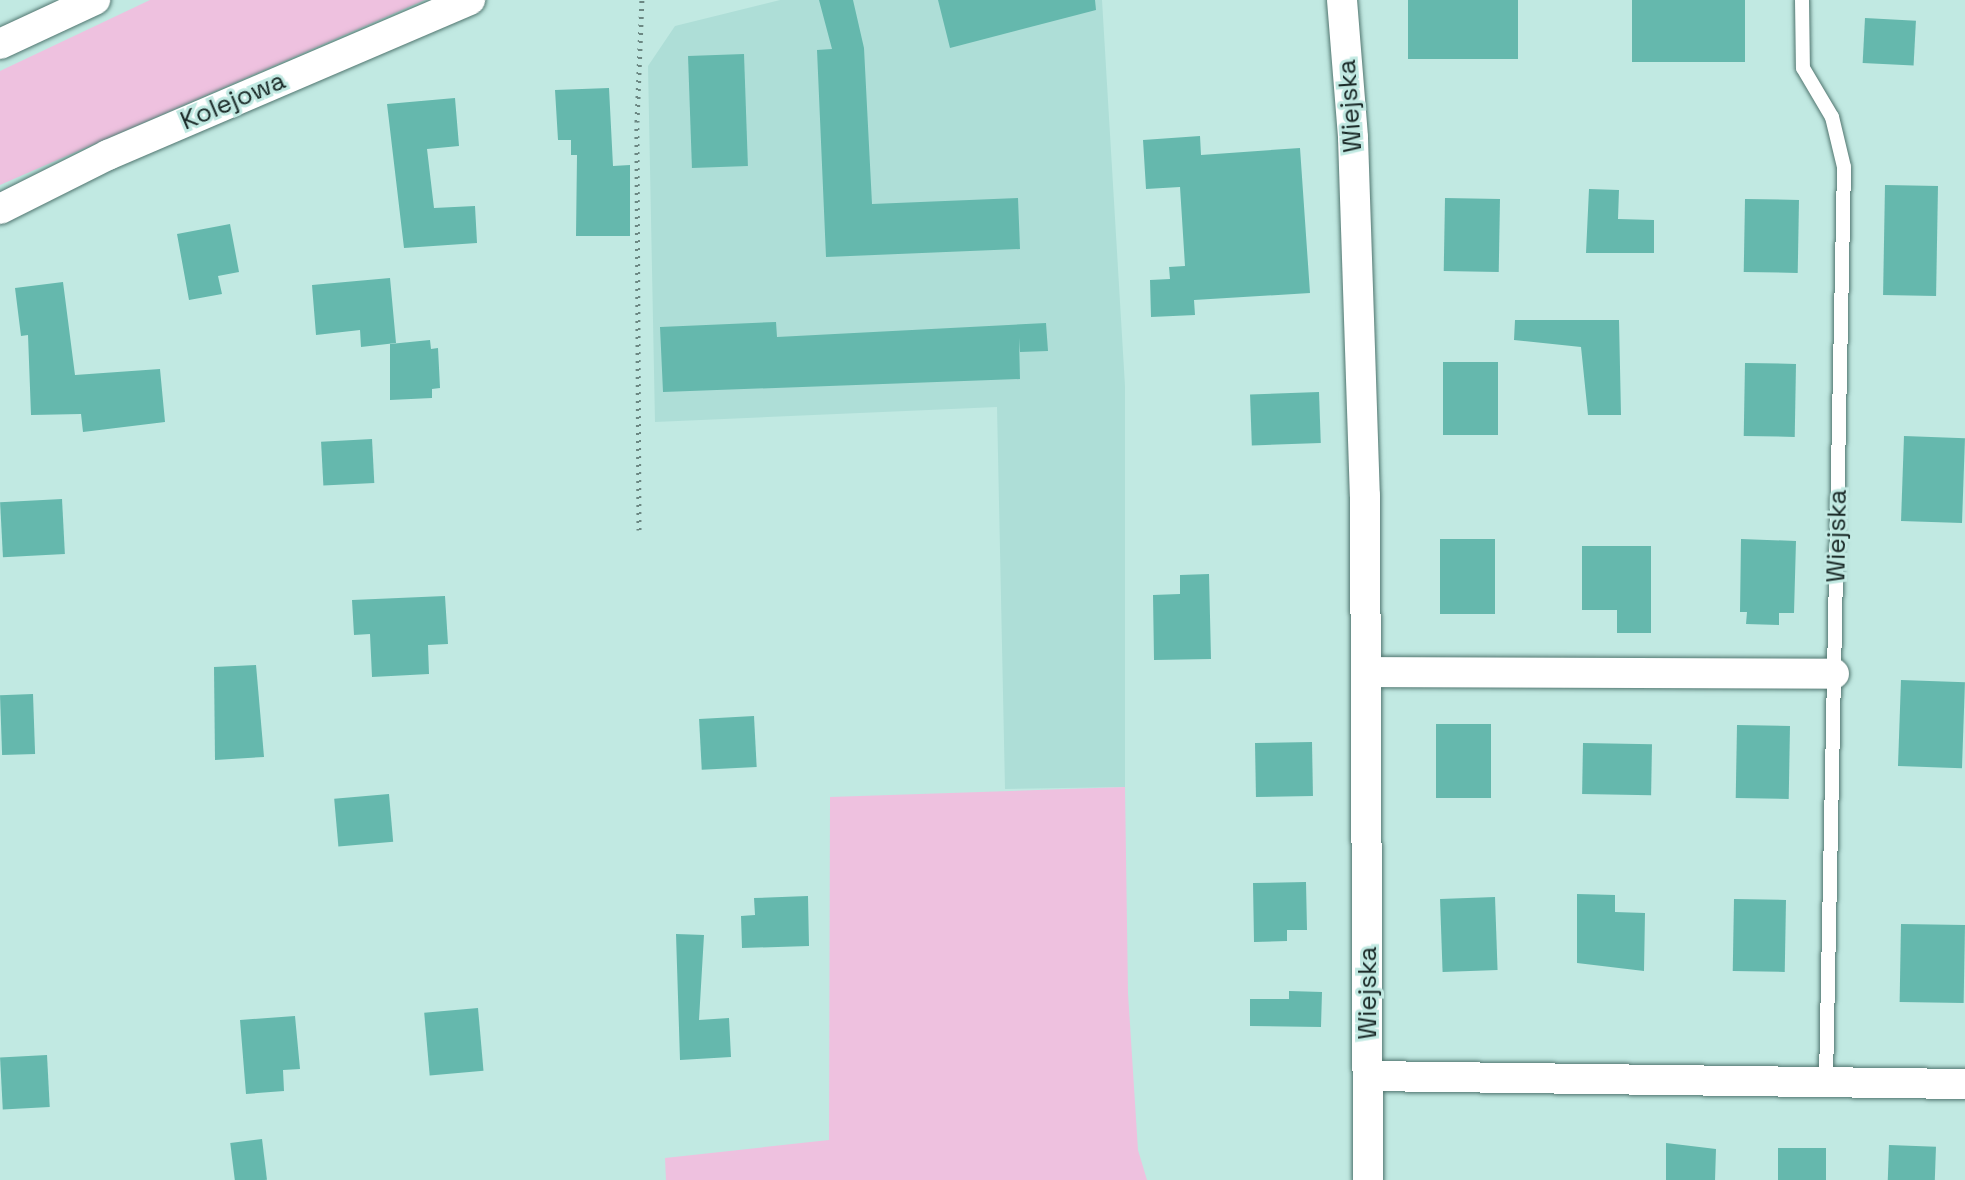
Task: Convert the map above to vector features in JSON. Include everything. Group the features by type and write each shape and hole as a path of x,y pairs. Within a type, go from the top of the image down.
{"street":[{"path":"0,44 95,0"},
{"name":"Kolejowa","path":"0,209 108,155 470,0"},
{"name":"Wiejska","path":"1342,0 1353,138 1366,672 1368,1180"},
{"path":"1366,672 1834,674"},
{"name":"Wiejska","path":"1368,1076 1965,1084"}],"lane":[{"name":"Wiejska","path":"1802,0 1803,68 1832,117 1844,167 1826,1081"}],"path":[{"path":"639,530 637,122 642,0"}],"shaded area":[{"path":"150,0 425,0 0,185 0,71"},
{"path":"780,0 1102,0 1125,386 1125,787 1005,789 997,407 655,422 648,66 675,26"},
{"path":"1125,787 1128,993 1138,1150 1147,1180 666,1180 665,1158 829,1140 830,797"}],"building":[{"path":"819,0 853,0 864,48 872,204 1018,198 1020,249 826,257 817,50 832,49"},
{"path":"938,0 1095,0 1096,10 950,48"},
{"path":"1408,0 1518,0 1518,59 1408,59"},
{"path":"1632,0 1745,0 1745,62 1632,62"},
{"path":"1865,18 1916,21 1914,66 1863,63"},
{"path":"744,54 748,166 692,168 688,56"},
{"path":"609,88 613,166 630,165 630,236 576,236 577,155 571,155 571,140 558,140 555,90"},
{"path":"455,98 459,146 427,149 434,208 475,206 477,243 404,248 387,104"},
{"path":"1200,136 1201,155 1300,148 1310,293 1194,300 1195,315 1151,317 1150,280 1170,279 1169,267 1185,266 1180,187 1146,189 1143,140"},
{"path":"1885,185 1938,186 1936,296 1883,295"},
{"path":"1589,189 1619,190 1618,219 1654,220 1654,253 1586,253"},
{"path":"1445,198 1500,199 1499,272 1444,271"},
{"path":"1745,199 1799,200 1798,273 1744,272"},
{"path":"230,224 239,272 218,276 222,294 189,300 177,234"},
{"path":"390,278 396,343 361,347 360,330 316,335 312,285"},
{"path":"63,282 75,375 160,369 165,422 83,432 81,414 31,415 28,335 21,336 15,288"},
{"path":"1515,320 1619,320 1621,415 1588,415 1581,347 1514,340"},
{"path":"776,322 777,337 1046,323 1048,351 1020,352 1019,338 1020,379 663,392 660,327"},
{"path":"430,340 431,349 438,348 440,388 432,389 432,398 390,400 390,344"},
{"path":"1443,362 1498,362 1498,435 1443,435"},
{"path":"1745,363 1796,364 1795,437 1744,436"},
{"path":"1319,392 1321,443 1252,445 1250,394"},
{"path":"1904,436 1965,438 1962,523 1901,521"},
{"path":"372,439 374,483 323,486 321,442"},
{"path":"62,499 65,554 3,557 0,502"},
{"path":"1440,539 1495,539 1495,614 1440,614"},
{"path":"1741,539 1796,541 1794,613 1779,613 1779,625 1746,624 1747,612 1740,612"},
{"path":"1582,546 1651,546 1651,633 1617,633 1617,610 1582,610"},
{"path":"1209,574 1211,659 1154,660 1153,595 1180,594 1180,575"},
{"path":"445,596 448,644 428,645 429,674 372,677 370,634 354,635 352,600"},
{"path":"256,665 264,757 215,760 214,667"},
{"path":"1901,680 1965,682 1962,768 1898,766"},
{"path":"33,694 35,754 2,755 0,695"},
{"path":"754,716 757,767 702,770 699,719"},
{"path":"1436,724 1491,724 1491,798 1436,798"},
{"path":"1737,725 1790,726 1789,799 1736,798"},
{"path":"1312,742 1313,796 1256,797 1255,743"},
{"path":"1583,743 1652,744 1651,795 1582,794"},
{"path":"389,794 393,842 338,847 334,799"},
{"path":"1306,882 1307,930 1287,930 1287,941 1254,942 1253,883"},
{"path":"1577,894 1615,895 1615,912 1645,913 1644,971 1577,963"},
{"path":"808,896 809,946 742,948 741,916 755,915 754,898"},
{"path":"1495,897 1498,970 1443,972 1440,899"},
{"path":"1734,899 1786,900 1785,972 1733,971"},
{"path":"1901,924 1965,925 1964,1003 1900,1002"},
{"path":"676,934 704,935 699,1020 729,1018 731,1057 680,1060"},
{"path":"1289,991 1322,992 1321,1027 1250,1026 1250,999 1289,999"},
{"path":"478,1008 483,1071 430,1075 424,1013"},
{"path":"295,1016 300,1069 283,1070 284,1091 246,1094 240,1020"},
{"path":"47,1055 50,1107 3,1109 0,1057"},
{"path":"262,1139 267,1180 235,1180 230,1143"},
{"path":"1666,1143 1716,1149 1715,1180 1666,1180"},
{"path":"1889,1145 1936,1147 1935,1180 1888,1180"},
{"path":"1778,1148 1826,1148 1826,1180 1778,1180"}]}
